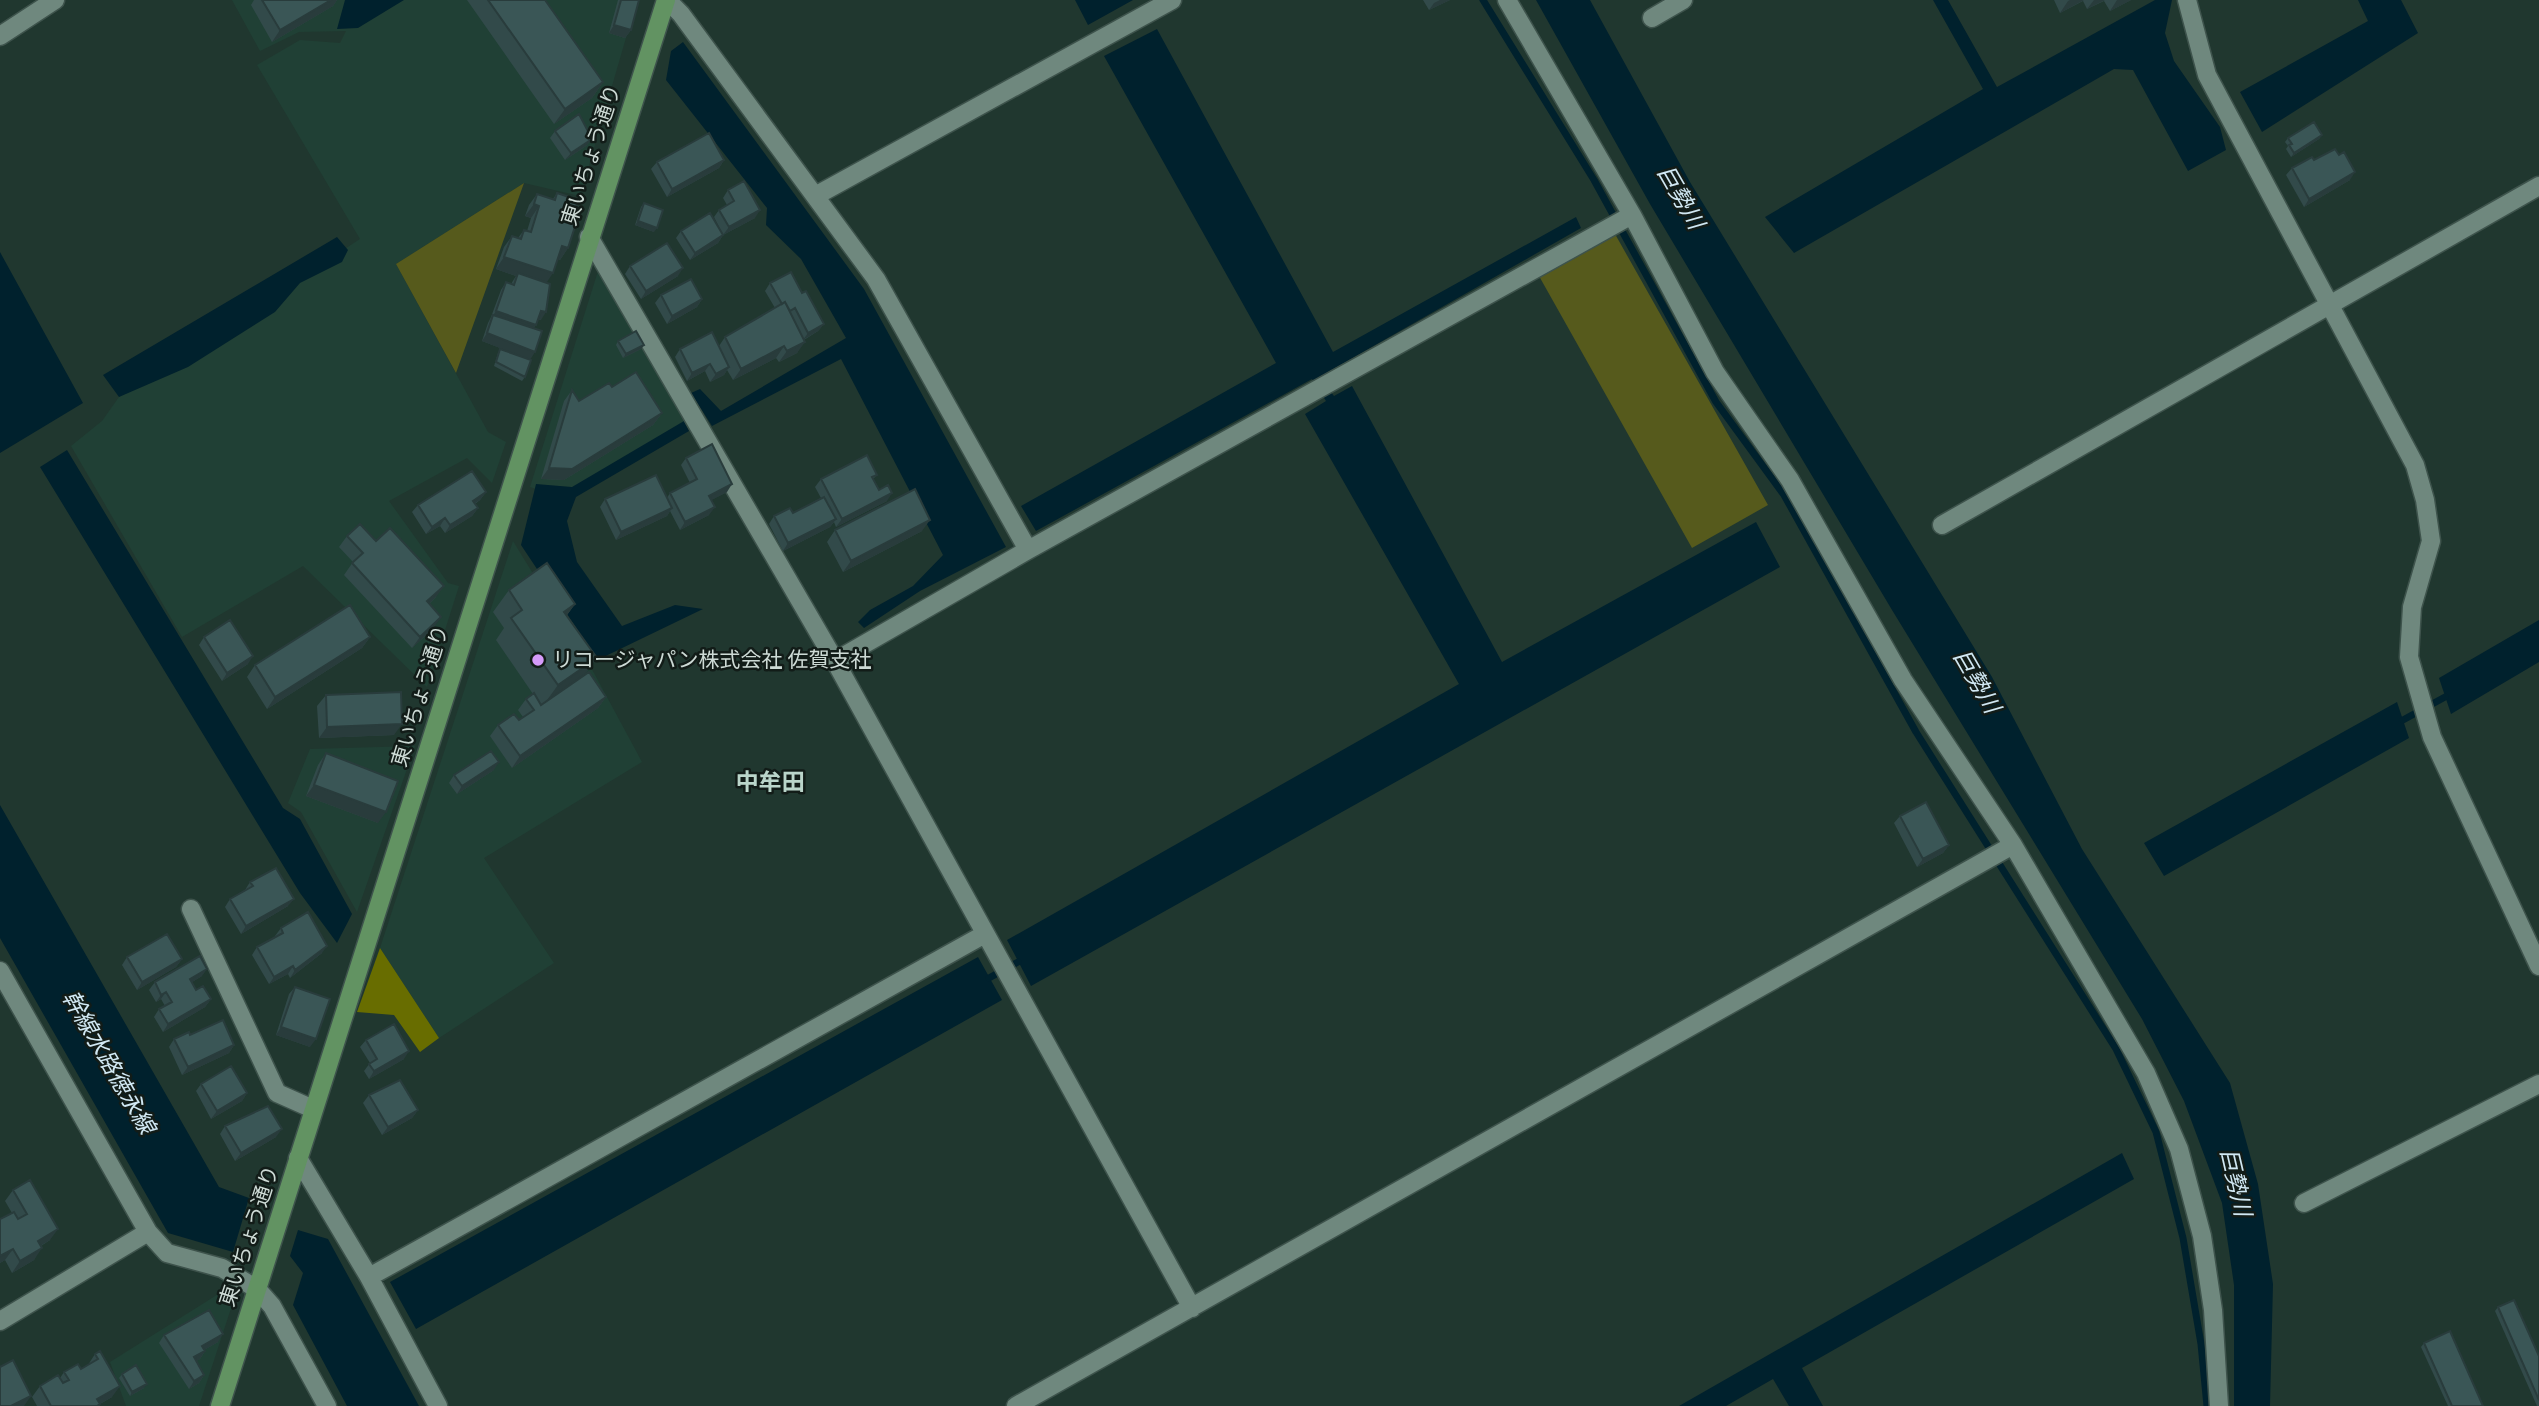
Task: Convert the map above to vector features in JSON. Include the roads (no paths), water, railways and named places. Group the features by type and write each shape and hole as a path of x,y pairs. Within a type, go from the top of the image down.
{"main road":[{"name":"東いちょう通り","path":"220,1406 666,0"}],"street":[{"path":"0,36 55,0"},
{"path":"666,0 681,13 877,279 1028,550"},
{"path":"817,195 1172,0"},
{"path":"1507,0 1622,221 1715,372 1790,480 1903,680 2013,845 2146,1073 2179,1149 2204,1248 2213,1310 2219,1406"},
{"path":"1652,18 1683,0"},
{"path":"2187,0 2207,75 2415,465 2425,500 2431,541 2412,607 2409,657 2432,737 2539,966"},
{"path":"1942,525 2539,186"},
{"path":"835,661 1028,550 1622,221"},
{"path":"589,237 835,661 1192,1308"},
{"path":"1016,1406 2013,845"},
{"path":"191,909 277,1093 313,1109"},
{"path":"369,1277 985,934"},
{"path":"0,971 148,1232 167,1253 222,1268 257,1289 272,1306 327,1406"},
{"path":"2304,1203 2539,1084"},
{"path":"298,1158 369,1277 438,1406"},
{"path":"0,1321 148,1232"}],"water":[{"path":"345,0 404,0 358,28 337,29"},
{"path":"1075,0 1133,0 1088,25"},
{"name":"巨勢川","path":"1536,0 1590,0 1690,182 1992,677 2082,849 2230,1083 2258,1184 2273,1284 2270,1406 2234,1406 2234,1285 2222,1203 2184,1101 2142,1019 1892,610 1650,204"},
{"path":"1933,0 1948,0 1997,87 2155,0 2172,0 2165,33 2174,61 2220,127 2226,150 2188,171 2133,70 2114,69 1794,253 1765,217 1983,89"},
{"path":"2358,0 2401,0 2418,33 2262,132 2240,92 2368,21"},
{"path":"1157,29 1333,352 1576,217 1581,228 1319,377 1334,396 1352,386 1502,662 1756,522 1780,567 1031,986 1007,940 1459,684 1305,414 1326,401 1312,379 1036,531 1021,506 1276,363 1104,56"},
{"path":"683,42 864,289 1006,547 920,591 864,628 858,622 870,610 913,586 943,555 841,359 712,426 691,393 700,389 721,411 846,338 801,259 766,225 767,208 666,80 671,51"},
{"path":"337,237 348,250 342,262 300,283 275,312 188,367 119,397 103,375"},
{"path":"0,252 83,403 0,453"},
{"path":"684,421 689,431 576,497 567,521 577,562 622,626 675,605 703,609 587,665 577,629 521,545 536,484 572,487"},
{"path":"67,450 283,808 300,819 352,914 337,943 300,893 40,467"},
{"path":"2539,620 2539,662 2451,714 2439,678"},
{"path":"2397,702 2409,738 2164,876 2144,843"},
{"name":"幹線水路徳永線","path":"0,805 219,1187 249,1198 233,1252 168,1233 0,938"},
{"path":"978,957 1002,1000 416,1329 390,1282"},
{"path":"2122,1153 2134,1179 1802,1368 1823,1406 1789,1406 1773,1379 1726,1406 1679,1406"},
{"path":"298,1230 328,1239 419,1406 347,1406 293,1305 303,1273 290,1256"}],"waterway":[{"path":"1483,0 1594,180 1716,402 1784,495 1916,732 2116,1049 2156,1132 2183,1238 2201,1344 2207,1406"},
{"path":"2403,720 2445,697"},
{"path":"989,978 1018,962"}],"place":[{"name":"リコージャパン株式会社 佐賀支社","path":"538,660"}],"district":[{"name":"中牟田","path":"770,782"}]}
